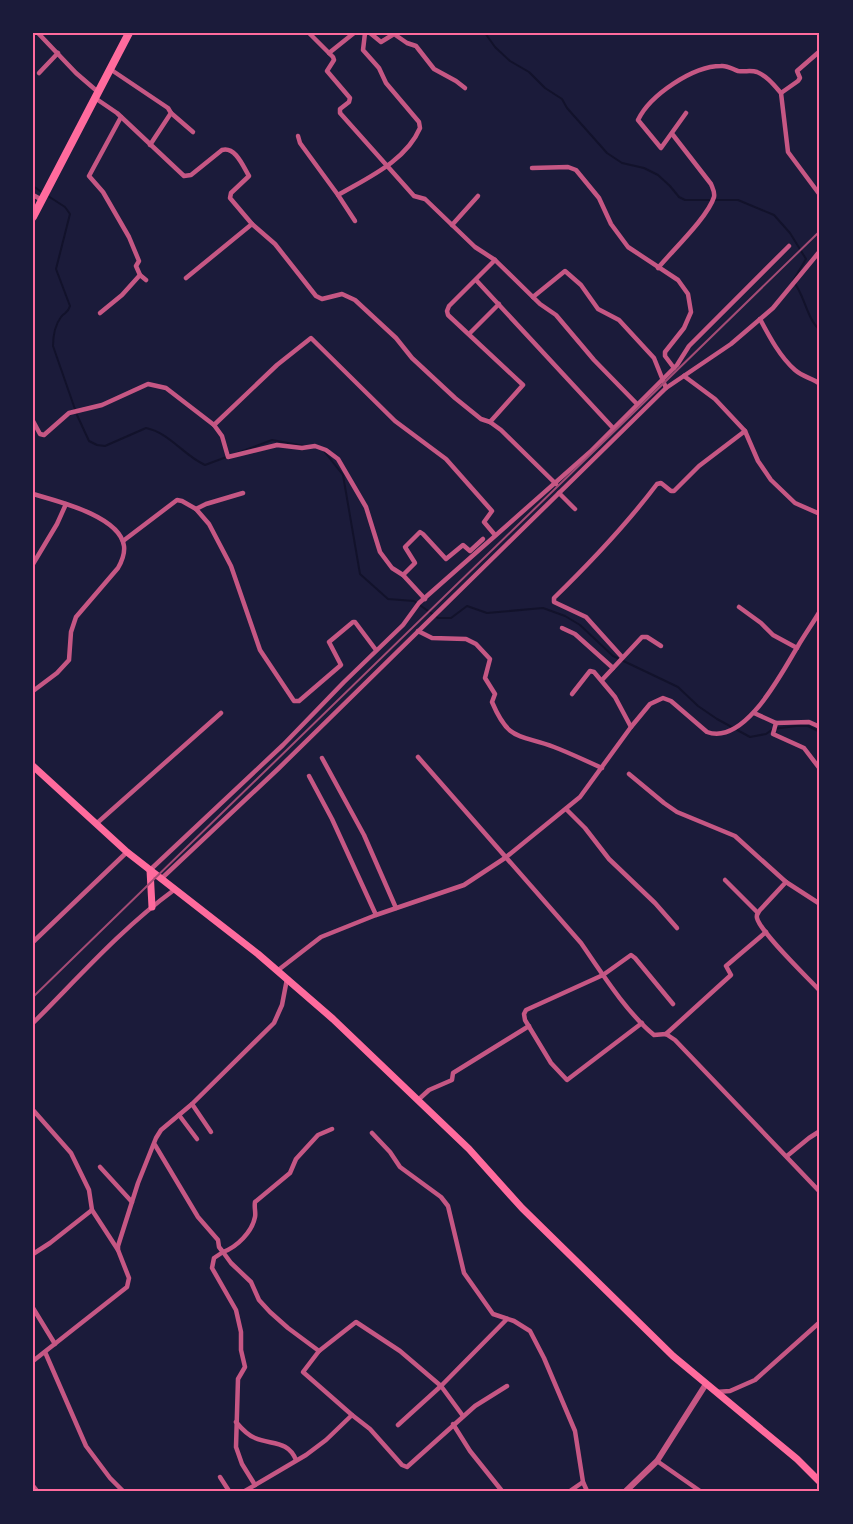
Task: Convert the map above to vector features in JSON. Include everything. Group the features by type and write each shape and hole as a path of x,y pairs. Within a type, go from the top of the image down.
{"highway":[{"path":"33,217 129,33"}],"main road":[{"path":"33,766 127,852 277,971 333,1019 468,1149 522,1208 673,1356 797,1459 820,1482"},
{"path":"150,870 152,907"}],"street":[{"path":"38,33 97,95 187,176 222,150 226,148 232,150 249,176 231,193 230,198 252,224 275,244 316,296 322,299 342,294 355,300 455,398 481,419 501,430 556,484"},
{"path":"309,33 334,59 327,71 350,98 339,112 386,166 414,196 424,199 475,247 495,260 562,321 594,360 637,404"},
{"path":"329,53 354,33"},
{"path":"338,195 386,166 412,142 420,125 386,83 379,68 363,50 365,33"},
{"path":"370,33 381,42 394,34 406,43 414,45 434,69 465,88"},
{"path":"781,93 798,81 800,78 797,71 820,51"},
{"path":"39,73 58,53"},
{"path":"686,113 672,135 660,148 638,120 652,99 704,68 723,65 740,71 754,71 764,76 781,93 788,152 820,195"},
{"path":"110,69 168,108 193,132"},
{"path":"150,145 171,113"},
{"path":"121,117 89,176 103,192 129,237 139,261 136,266 140,275 146,280"},
{"path":"658,268 697,224 713,198 714,191 711,184 672,135"},
{"path":"298,136 300,143 355,221"},
{"path":"532,168 568,167 576,170 599,198 606,215 628,247 678,279 683,285 692,312 665,352 665,356 674,368"},
{"path":"33,195 42,200"},
{"path":"452,225 478,196"},
{"path":"186,278 252,224"},
{"path":"161,879 559,493 664,384 689,346 789,246"},
{"path":"150,870 284,745 335,690 403,625 419,603 556,484 637,404 664,384 684,376 731,344 760,319 780,300 820,251"},
{"path":"490,422 523,385 448,315 447,310 495,260"},
{"path":"533,297 565,271 582,285 598,309 619,320 654,358 664,384"},
{"path":"100,313 122,295 140,275"},
{"path":"476,280 613,428"},
{"path":"469,334 499,304"},
{"path":"760,319 794,369 820,384"},
{"path":"214,425 277,365 312,338 395,421 446,459 492,510 484,522 495,535"},
{"path":"684,376 715,399 745,431 758,461 771,480 795,503 820,514"},
{"path":"33,421 39,432 44,435 69,413 102,405 148,384 166,388 214,425 222,436 227,455 277,445 302,448 315,446 326,450 338,459 370,516 380,552 392,568 403,575 425,599"},
{"path":"621,657 586,617 554,602 554,598 608,544 657,484 661,483 674,491 699,466 745,431"},
{"path":"196,509 243,493"},
{"path":"559,493 575,509"},
{"path":"33,494 101,518 123,541 124,552 118,568 76,617 71,632 69,660 57,673 33,691"},
{"path":"123,541 177,500 196,509 209,524 231,566 260,650 295,702 341,664 329,642 352,623 355,622 376,650"},
{"path":"33,564 66,504"},
{"path":"403,575 416,563 405,547 420,532 446,559 464,546 471,551 483,539"},
{"path":"739,607 773,635 797,648"},
{"path":"277,971 321,937 376,915 464,885 505,858 580,797 650,704 663,698 671,701 707,732 713,734 728,732 754,713 780,677 820,611"},
{"path":"562,628 575,634 614,666"},
{"path":"418,631 432,638 466,639 476,644 490,659 485,678 495,694 492,702 511,732 521,738 552,746 602,768"},
{"path":"602,680 621,657 644,636 661,646"},
{"path":"572,694 590,671 594,672 615,697 631,727"},
{"path":"324,680 335,690"},
{"path":"96,824 221,713"},
{"path":"754,713 776,724 809,722 820,727"},
{"path":"776,724 773,733 804,748 820,769"},
{"path":"418,757 581,943 603,975 654,1035 666,1034 731,975 726,966 766,932"},
{"path":"322,758 364,835 396,908"},
{"path":"629,774 677,812 735,836 786,882 820,904"},
{"path":"309,776 332,819 376,915"},
{"path":"566,809 585,828 609,859 655,903 677,928"},
{"path":"33,942 127,852"},
{"path":"725,880 758,913"},
{"path":"786,882 758,913 758,920 766,932 820,991"},
{"path":"33,1023 116,939 174,890"},
{"path":"642,1023 569,1080 565,1079 551,1064 524,1017 526,1010 603,975 626,958 633,956 673,1004"},
{"path":"118,1250 132,1202 161,1130 192,1104 274,1023 282,1005 287,980"},
{"path":"418,1100 429,1090 452,1080 453,1073 530,1026"},
{"path":"666,1034 675,1040 820,1192"},
{"path":"192,1104 211,1132"},
{"path":"33,1110 70,1154 89,1190 92,1210 118,1250 129,1278 128,1287 33,1362"},
{"path":"179,1115 197,1139"},
{"path":"255,1485 242,1464 236,1448 238,1378 244,1365 241,1332 236,1310 212,1268 214,1258 233,1248 249,1230 256,1214 255,1202 290,1173 296,1159 318,1135 332,1129"},
{"path":"787,1156 820,1131"},
{"path":"372,1133 390,1152 399,1167 441,1197 448,1206 464,1272 493,1314 522,1324 530,1331 575,1431 583,1482 587,1491"},
{"path":"154,1144 198,1217 218,1240 219,1247 231,1263 250,1282 259,1300 288,1328 319,1351"},
{"path":"100,1167 132,1202"},
{"path":"33,1254 92,1210"},
{"path":"33,1308 56,1344"},
{"path":"398,1425 441,1386 507,1319"},
{"path":"463,1416 441,1386 400,1350 358,1322 319,1351 305,1367 303,1373 370,1429 405,1467 475,1406 507,1386"},
{"path":"716,1392 730,1391 755,1380 820,1322"},
{"path":"45,1352 86,1446 123,1491"},
{"path":"626,1491 657,1461 706,1384"},
{"path":"245,1491 326,1440 352,1415"},
{"path":"236,1422 251,1437 288,1448 296,1460"},
{"path":"453,1424 470,1451 502,1491"},
{"path":"657,1461 700,1491"},
{"path":"220,1477 229,1491"},
{"path":"570,1491 583,1482"},
{"path":"33,1486 37,1491"}],"waterway":[{"path":"485,33 495,47 510,61 529,72 545,88 562,99 567,108 607,153 622,163 644,168 658,175 679,197 685,200 738,200 774,215 790,233 806,259 793,281 815,325 820,330"},
{"path":"33,186 43,193"},
{"path":"48,196 65,207 70,214 56,269 70,306 57,324 53,346 77,415 89,441 105,446 146,428 162,434 205,465 272,440 304,446"},
{"path":"324,451 343,475 360,574 388,599 414,601 438,618 451,618 467,606 487,613 543,608 565,616 580,625 613,656 678,687 698,706 750,737 766,734 773,729 796,726 808,726 820,732"}],"railway":[{"path":"33,997 820,231"}]}
